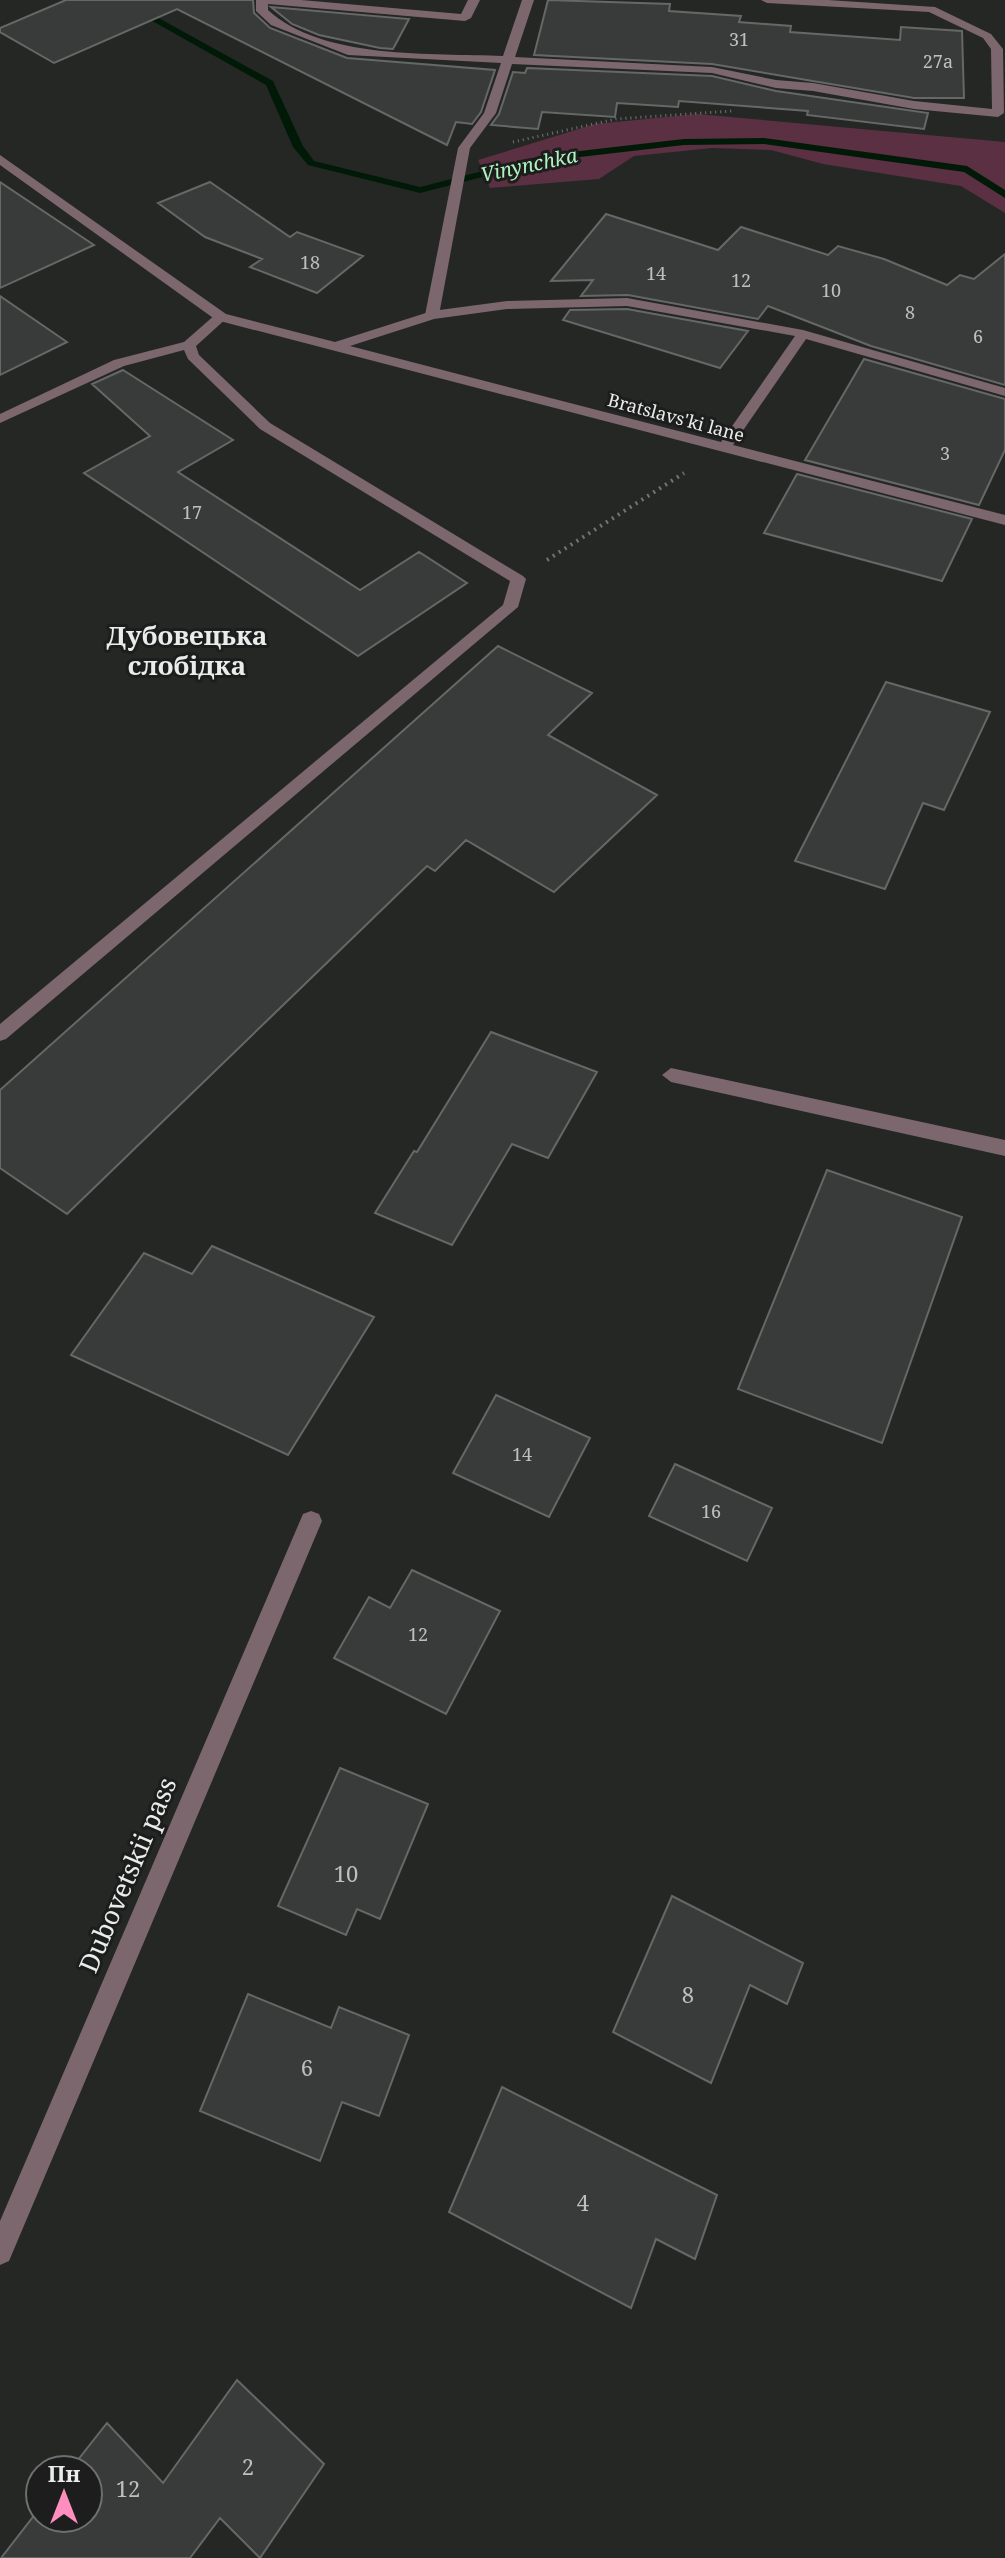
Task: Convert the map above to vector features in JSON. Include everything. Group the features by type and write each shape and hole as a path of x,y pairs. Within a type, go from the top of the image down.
{"street":[{"path":"474,0 465,18 262,0 262,11 275,23 348,52 712,70 776,84 813,87 914,105 998,113"},
{"path":"432,315 462,155 490,113 528,0"},
{"path":"767,0 928,4 987,36 997,49 998,113 1005,127"},
{"name":"Bratslavs'ki lane","path":"0,159 221,317 1005,520"},
{"path":"338,346 432,315 507,305 627,302 803,334 1005,392"},
{"path":"0,419 119,363 189,345 221,317"},
{"path":"723,449 803,334"},
{"path":"0,1034 510,607 518,579 265,426 193,356 189,345"},
{"path":"671,1075 1005,1148"},
{"name":"Dubovetskii pass","path":"0,2252 311,1521"}],"path":[{"path":"462,155 616,119 734,111"},
{"path":"518,579 723,449"}],"shaded area":[{"path":"697,114 1005,142 1005,213 961,186 823,164 771,150 712,148 634,156 599,179 490,188 478,160 595,124"}],"building":[{"path":"66,0 253,0 254,13 270,28 347,58 495,70 481,112 472,124 456,122 447,145 177,9 54,63 0,32 0,28"},
{"path":"548,0 670,4 669,11 741,16 739,22 791,26 790,32 900,40 901,27 962,31 964,98 914,98 712,64 534,55"},
{"path":"271,7 409,19 393,49 380,48 319,35 292,24"},
{"path":"527,68 712,76 776,91 928,113 924,129 807,115 808,111 679,101 678,107 617,103 615,117 542,112 538,129 491,125 499,114 513,72 525,73"},
{"path":"0,182 94,245 0,288"},
{"path":"210,182 290,237 297,232 363,256 317,293 250,267 262,259 205,237 158,203"},
{"path":"606,214 718,250 741,227 828,255 838,246 884,259 947,285 960,275 974,279 1005,254 1005,385 871,346 768,306 758,319 628,295 581,296 593,280 551,281"},
{"path":"0,296 67,342 0,375"},
{"path":"627,309 748,331 720,368 563,320 570,310"},
{"path":"864,359 1005,399 1005,450 979,505 805,460"},
{"path":"123,370 233,440 178,472 360,590 419,552 467,583 358,656 84,473 150,436 92,384"},
{"path":"797,474 972,519 942,581 764,533"},
{"path":"498,646 592,693 548,735 657,795 554,892 466,840 435,871 427,866 67,1214 0,1168 0,1090"},
{"path":"886,682 990,712 944,810 923,803 885,889 795,861"},
{"path":"491,1032 597,1072 548,1158 512,1144 452,1245 375,1213 414,1151 417,1152"},
{"path":"827,1170 962,1217 882,1443 738,1389"},
{"path":"212,1246 374,1317 288,1455 71,1355 144,1253 192,1274"},
{"path":"496,1395 590,1438 549,1517 453,1473"},
{"path":"675,1464 772,1508 747,1561 649,1516"},
{"path":"412,1570 500,1611 446,1714 334,1658 369,1597 390,1608"},
{"path":"340,1768 428,1804 380,1919 357,1909 346,1935 278,1906"},
{"path":"672,1896 803,1963 787,2004 750,1985 711,2083 613,2032"},
{"path":"248,1994 331,2028 339,2007 409,2035 379,2116 342,2102 320,2161 200,2111"},
{"path":"502,2087 717,2195 695,2259 656,2239 631,2308 449,2212"},
{"path":"237,2380 324,2464 260,2558 220,2518 190,2558 1,2558 24,2529 24,2534 104,2534 104,2454 83,2454 107,2423 163,2483"}],"waterway":[{"name":"Vinynchka","path":"119,0 270,83 298,147 311,163 420,190 545,158 684,142 764,141 967,169 1005,195"}],"district":[{"name":"Дубовецька слобідка","path":"187,651"}]}
